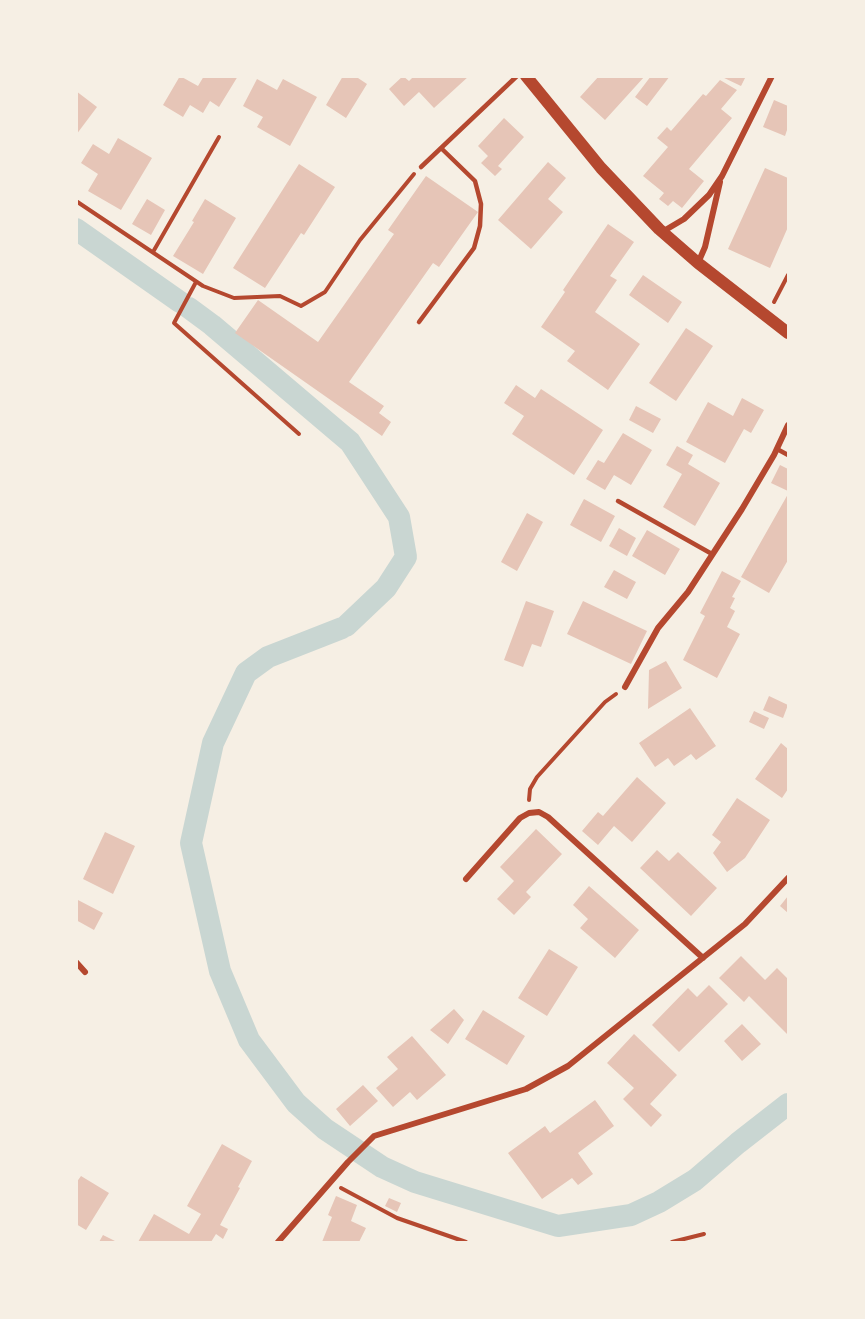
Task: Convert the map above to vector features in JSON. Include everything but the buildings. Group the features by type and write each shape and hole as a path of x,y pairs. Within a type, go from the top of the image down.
{"main road":[{"path":"526,76 602,168 662,232 789,333"}],"street":[{"path":"662,232 684,219 709,195 722,176 772,76"},
{"path":"698,262 707,239 722,176"},
{"path":"625,687 658,628 688,592 777,449 789,425"},
{"path":"466,879 520,818 534,812 548,817 703,958"},
{"path":"278,1242 348,1162 374,1136 526,1089 568,1066 745,924 789,878"},
{"path":"76,962 85,972"}],"lane":[{"path":"421,167 517,76"},
{"path":"419,322 474,248 480,226 481,204 475,181 441,148"},
{"path":"777,449 789,454"},
{"path":"618,501 712,554"}],"path":[{"path":"153,252 219,137"},
{"path":"76,201 196,282 234,298 280,296 301,306 325,292 360,240 421,167"},
{"path":"774,302 789,275"},
{"path":"196,282 174,323 299,434"},
{"path":"534,812 529,800 530,789 537,777 605,702 625,687"},
{"path":"331,1182 398,1218 466,1242"},
{"path":"672,1242 704,1234"}],"waterway":[{"path":"76,229 180,302"},
{"path":"189,308 350,442 399,517 406,557 386,588 346,626"},
{"path":"342,628 268,657 246,673 213,743 191,843 220,971 249,1040 296,1103 325,1129 382,1167 415,1182 558,1226 631,1215 659,1202 695,1180 788,1104"}]}
